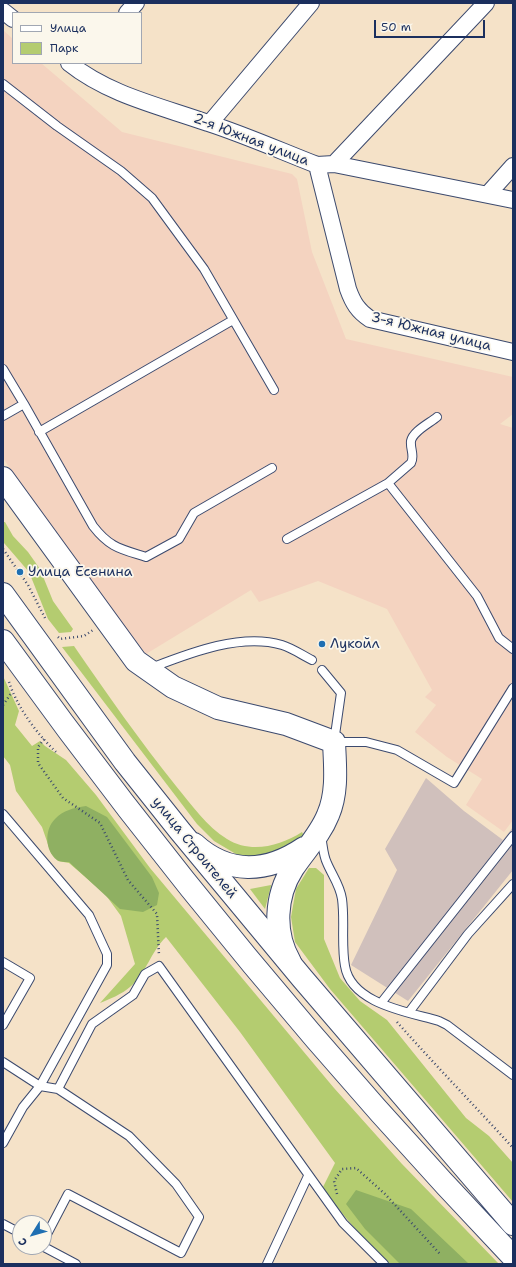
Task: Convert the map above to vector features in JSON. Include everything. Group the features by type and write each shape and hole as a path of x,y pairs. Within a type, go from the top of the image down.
{"main road":[{"path":"3,478 136,661 173,687 218,708 286,724 334,742 336,781 329,813 316,837 288,878 281,897 278,915 278,926 284,948 302,978"},
{"name":"улица Строителей","path":"3,594 125,762 180,831 302,978 513,1224"},
{"name":"улица Строителей","path":"3,641 52,709 160,850 228,935 348,1077 513,1257"},
{"path":"180,831 198,848 221,862 244,868 255,868 275,864 293,856 316,837"}],"street":[{"path":"128,12 136,3"},
{"path":"210,123 311,3"},
{"path":"334,164 486,3"},
{"path":"3,11 12,18"},
{"name":"2-я Южная улица","path":"75,65 100,83 142,102 210,123 317,164 334,164 513,200"},
{"name":"3-я Южная улица","path":"317,164 348,289 353,303 360,313 370,319 513,352"},
{"path":"488,194 513,166"}],"lane":[{"path":"3,84 57,126 120,171 152,198 204,269 274,390"},
{"path":"39,432 233,320"},
{"path":"3,369 102,537 110,544 146,557 179,539 194,513 272,468"},
{"path":"3,416 24,404"},
{"path":"287,539 388,483 411,463 413,459 411,441 414,436 437,417"},
{"path":"388,483 477,596 499,638 513,649"},
{"path":"147,669 190,653 248,640 282,645 312,660"},
{"path":"322,670 341,693 334,742 366,742 396,750 454,783 513,688"},
{"path":"3,814 89,915 107,954 107,965 40,1086 24,1106 3,1144"},
{"path":"381,1003 513,836"},
{"path":"316,837 326,862 334,875 342,897 345,966 347,973 358,990 381,1003 439,1021 456,1030 513,1075"},
{"path":"410,1012 468,934 513,884"},
{"path":"3,962 30,978 3,1025"},
{"path":"58,1089 92,1024 133,994 145,974 158,966 270,1118 308,1176 343,1223 384,1264"},
{"path":"3,1062 40,1086 58,1089 129,1136 176,1184 199,1217 181,1253 68,1194 52,1225"},
{"path":"267,1264 308,1176"},
{"path":"3,1224 12,1229"},
{"path":"52,1251 76,1264"}],"path":[{"path":"3,549 28,584 46,620"},
{"path":"55,633 60,639 84,636 107,620"},
{"path":"8,677 12,692 44,739 56,752"},
{"path":"3,706 12,692"},
{"path":"44,739 38,747 38,763 63,798 100,823 128,880 157,914 159,942 158,966"},
{"path":"381,1003 443,1074 513,1148"},
{"path":"337,1195 334,1181 342,1169 356,1168 384,1194 440,1254"}],"shaded area":[{"path":"3,30 12,38 12,64 42,64 122,132 292,174 297,179 312,252 346,339 513,377 513,414 500,424 513,428 513,820 504,832 466,805 482,779 447,757 415,732 436,705 425,697 432,690 387,609 318,581 259,602 251,590 146,654 113,612 102,605 3,458"},
{"path":"426,778 464,811 503,840 513,827 513,870 408,1001 351,965 397,870 385,849"}],"green space":[{"path":"3,522 5,522 13,536 28,552 40,569 53,601 73,629 71,632 59,633 48,619 29,572 4,543"},
{"path":"74,646 163,769 200,815 220,834 236,844 255,847 275,844 302,832 304,836 286,854 241,857 214,841 197,824 62,647"},
{"path":"3,676 19,711 15,725 32,746 40,741 66,760 96,795 150,868 334,1088 402,1164 499,1264 388,1264 345,1217 323,1187 335,1163 240,1032 166,937 156,949 136,982 123,992 100,1003 135,964 121,916 105,894 69,863 58,861 51,853 42,827 16,791 10,765 3,756"},
{"path":"86,806 107,817 152,877 159,893 157,905 143,912 120,909 69,862 58,861 53,856 47,840 51,824 65,811"},
{"path":"309,868 316,868 324,875 324,939 340,978 360,1001 387,1020 466,1118 489,1136 513,1163 513,1202 330,989 295,942 291,917 296,889"},
{"path":"271,886 265,909 250,889"},
{"path":"356,1190 411,1209 469,1264 400,1264 365,1229 346,1204"}],"place":[{"name":"Улица Есенина","path":"20,572"},
{"name":"Лукойл","path":"322,644"}]}
